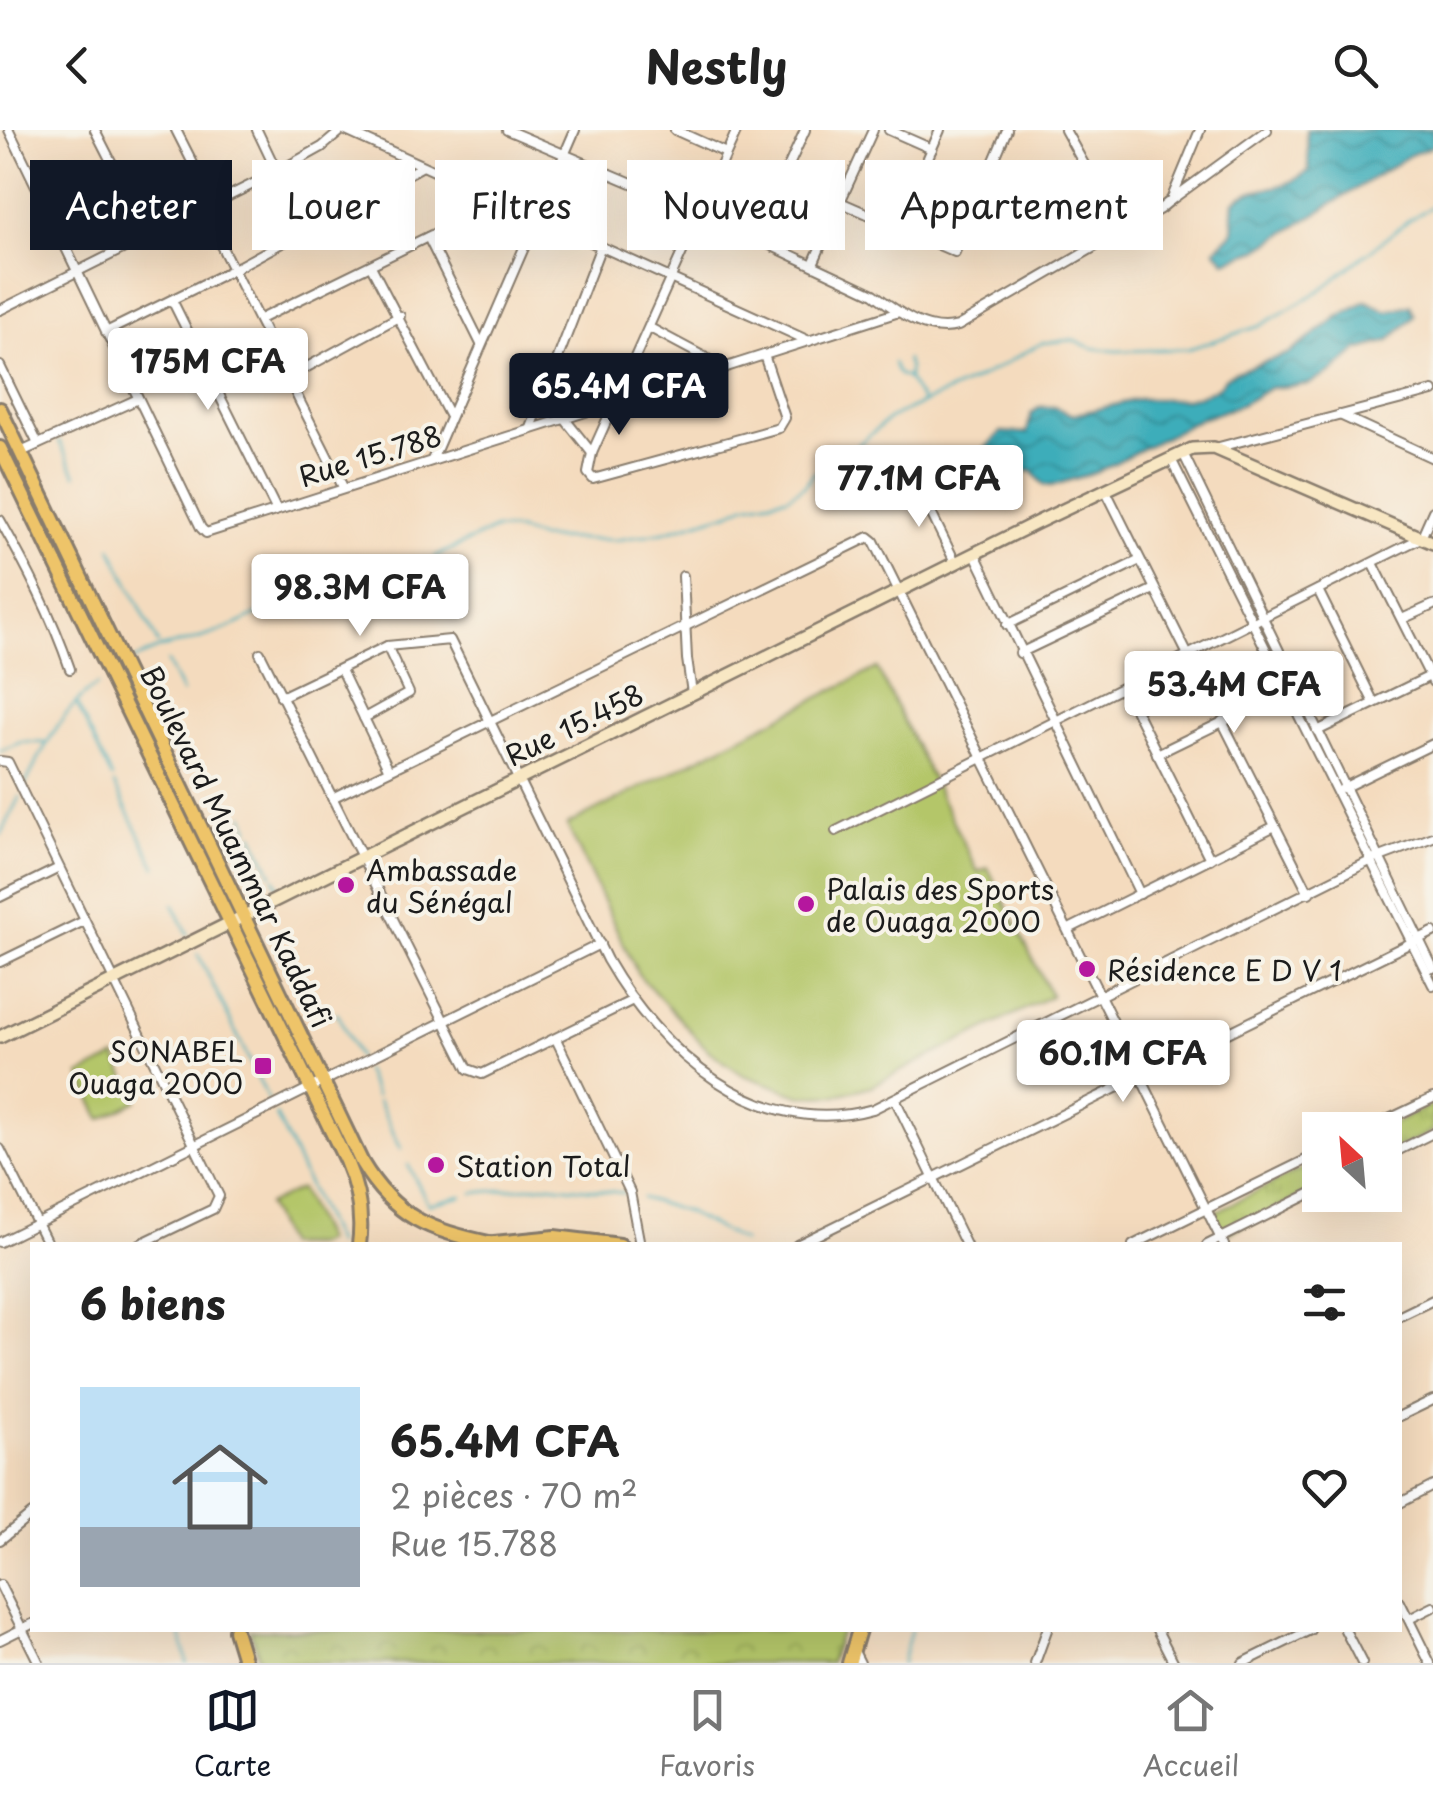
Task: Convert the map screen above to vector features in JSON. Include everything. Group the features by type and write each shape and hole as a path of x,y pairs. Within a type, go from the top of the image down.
{"main road":[{"name":"Boulevard Muammar Kaddafi","path":"0,409 354,1180 359,1242"},
{"name":"Boulevard Muammar Kaddafi","path":"0,448 3,464 235,919 324,1081 362,1164 392,1202 421,1224 476,1242"},
{"name":"Rue 15.458","path":"0,1037 1105,489 1177,456 1199,448 1214,448"},
{"path":"1214,448 1427,540"},
{"name":"Boulevard Muammar Kaddafi","path":"503,1242 554,1237 595,1242"},
{"path":"236,1632 245,1663"},
{"path":"851,1656 858,1632"}],"street":[{"path":"9,130 138,399 21,452"},
{"path":"96,130 111,160"},
{"path":"176,130 191,160"},
{"path":"257,130 271,160"},
{"path":"300,160 343,130 435,174"},
{"path":"507,130 627,182"},
{"path":"561,160 575,130"},
{"path":"675,130 726,153"},
{"path":"723,160 736,130"},
{"path":"792,160 806,130"},
{"path":"845,191 873,130"},
{"path":"888,130 932,149"},
{"path":"927,160 940,130"},
{"path":"995,160 1006,130"},
{"path":"1065,130 1082,160"},
{"path":"1171,200 1200,130"},
{"path":"1163,206 1268,130"},
{"path":"106,332 234,269 420,167"},
{"path":"260,319 435,234"},
{"path":"428,238 481,344"},
{"path":"607,248 810,341"},
{"path":"0,310 120,250"},
{"path":"224,250 343,487"},
{"path":"432,460 522,250"},
{"path":"531,429 600,250"},
{"path":"684,250 592,452 588,473 593,479 778,428 785,418 764,355"},
{"path":"782,250 934,328 958,326 1093,250"},
{"path":"813,264 819,250"},
{"path":"372,266 449,415"},
{"path":"172,300 276,508"},
{"name":"Rue 15.788","path":"138,399 201,528 206,533 216,532 276,508 899,312"},
{"path":"290,377 400,316"},
{"path":"650,328 725,368"},
{"path":"0,366 38,444"},
{"path":"1214,448 1433,391"},
{"path":"1340,415 1433,458"},
{"path":"564,418 592,452"},
{"path":"1177,456 1258,621 1318,730 1339,789"},
{"path":"915,480 956,564"},
{"path":"1105,489 1188,655"},
{"path":"836,831 1318,590 1427,540 1433,511"},
{"path":"0,520 58,633 70,669"},
{"path":"332,798 864,537 874,541 1223,1242 1302,1199"},
{"path":"975,554 1140,894"},
{"path":"1008,626 1140,560"},
{"path":"1308,735 1432,679 1373,563"},
{"path":"683,576 692,693"},
{"path":"1020,653 1154,589"},
{"path":"1318,590 1374,703"},
{"path":"1402,620 1433,604"},
{"path":"1258,621 1286,691 1375,859 1433,985"},
{"path":"280,697 387,646 450,640 600,944 633,1000 684,1056 720,1084 757,1103 798,1114 846,1116 873,1109 1375,859 1433,837"},
{"path":"364,718 409,692 387,646"},
{"path":"260,653 468,1069 482,1074 633,1000"},
{"path":"340,670 389,770"},
{"path":"1156,754 1295,686"},
{"path":"1124,687 1210,859"},
{"path":"1222,722 1309,893"},
{"path":"1339,789 1433,744"},
{"path":"3,760 60,868 219,1196 218,1204 144,1242"},
{"path":"1069,930 1275,826"},
{"path":"0,897 60,868"},
{"path":"0,962 84,921"},
{"path":"803,1242 1433,932"},
{"path":"1415,941 1433,968"},
{"path":"0,1242 600,944"},
{"path":"556,1040 630,1192 639,1242"},
{"path":"1402,1113 1433,1098"},
{"path":"894,1099 965,1242"},
{"path":"1402,1148 1433,1133"},
{"path":"0,1149 46,1242"},
{"path":"1140,1242 1302,1162"},
{"path":"1402,1315 1433,1300"},
{"path":"1402,1415 1433,1400"},
{"path":"1402,1501 1433,1486"},
{"path":"0,1540 30,1516"},
{"path":"0,1585 39,1663"},
{"path":"1402,1606 1430,1663"},
{"path":"1409,1619 1433,1607"},
{"path":"0,1640 30,1625"},
{"path":"1036,1663 1046,1632"},
{"path":"1158,1632 1174,1663"},
{"path":"1346,1632 1362,1663"},
{"path":"1243,1663 1290,1634"},
{"path":"851,1656 860,1663"}],"green space":[{"name":"Palais des Sports de Ouaga 2000","path":"877,668 978,872 988,868 1051,996 871,1086 838,1095 802,1096 743,1075 709,1051 638,974 567,825"},
{"path":"116,1057 137,1101 101,1119 80,1075"},
{"path":"1433,1104 1433,1131 1402,1146 1402,1119"},
{"path":"1302,1169 1302,1196 1224,1235 1213,1213"},
{"path":"300,1189 325,1241 285,1242 267,1205"},
{"path":"251,1632 840,1632 830,1663 261,1663"}],"water":[{"path":"1306,130 1433,130 1433,146 1410,155 1258,250 1225,261 1215,249 1234,228 1234,202 1251,192 1288,183 1309,170"},
{"path":"1366,301 1387,311 1410,305 1415,316 1389,341 1358,350 1334,371 1309,384 1270,388 1097,472 1044,485 1032,471 998,467 983,451 1001,432 1027,433 1031,414 1040,407 1054,407 1073,415 1139,399 1186,399 1201,395 1236,372 1290,353"}],"waterway":[{"path":"133,661 253,616 286,597 316,567 325,565 372,598 399,598 417,584 436,556 496,529 539,538 617,540 664,532 745,505 787,497 890,418 981,377 1042,343 1071,340 1116,351 1188,349 1260,326 1321,290 1410,219 1433,206"},
{"path":"906,360 908,377"},
{"path":"893,363 923,403"},
{"path":"59,441 76,475"},
{"path":"111,547 158,644"},
{"path":"167,662 182,693"},
{"path":"23,789 63,718 97,685"},
{"path":"76,703 112,778"},
{"path":"0,751 22,742 45,743"},
{"path":"114,784 156,867"},
{"path":"0,835 20,796"},
{"path":"244,815 250,829"},
{"path":"253,834 272,874"},
{"path":"274,878 280,891"},
{"path":"173,904 188,934"},
{"path":"198,954 269,1101"},
{"path":"337,1013 358,1057"},
{"path":"364,1070 376,1096"},
{"path":"378,1101 401,1149"},
{"path":"276,1115 335,1242"},
{"path":"408,1165 428,1204 462,1196"},
{"path":"473,1193 548,1185 624,1193"},
{"path":"642,1198 686,1212 744,1242"},
{"path":"180,1632 187,1663"},
{"path":"902,1663 910,1632"}],"place":[{"name":"Ambassade du Sénégal","path":"346,885"},
{"name":"Palais des Sports de Ouaga 2000","path":"806,904"},
{"name":"Résidence E D V 1","path":"1087,969"},
{"name":"SONABEL Ouaga 2000","path":"263,1066"},
{"name":"Station Total","path":"436,1165"}]}
